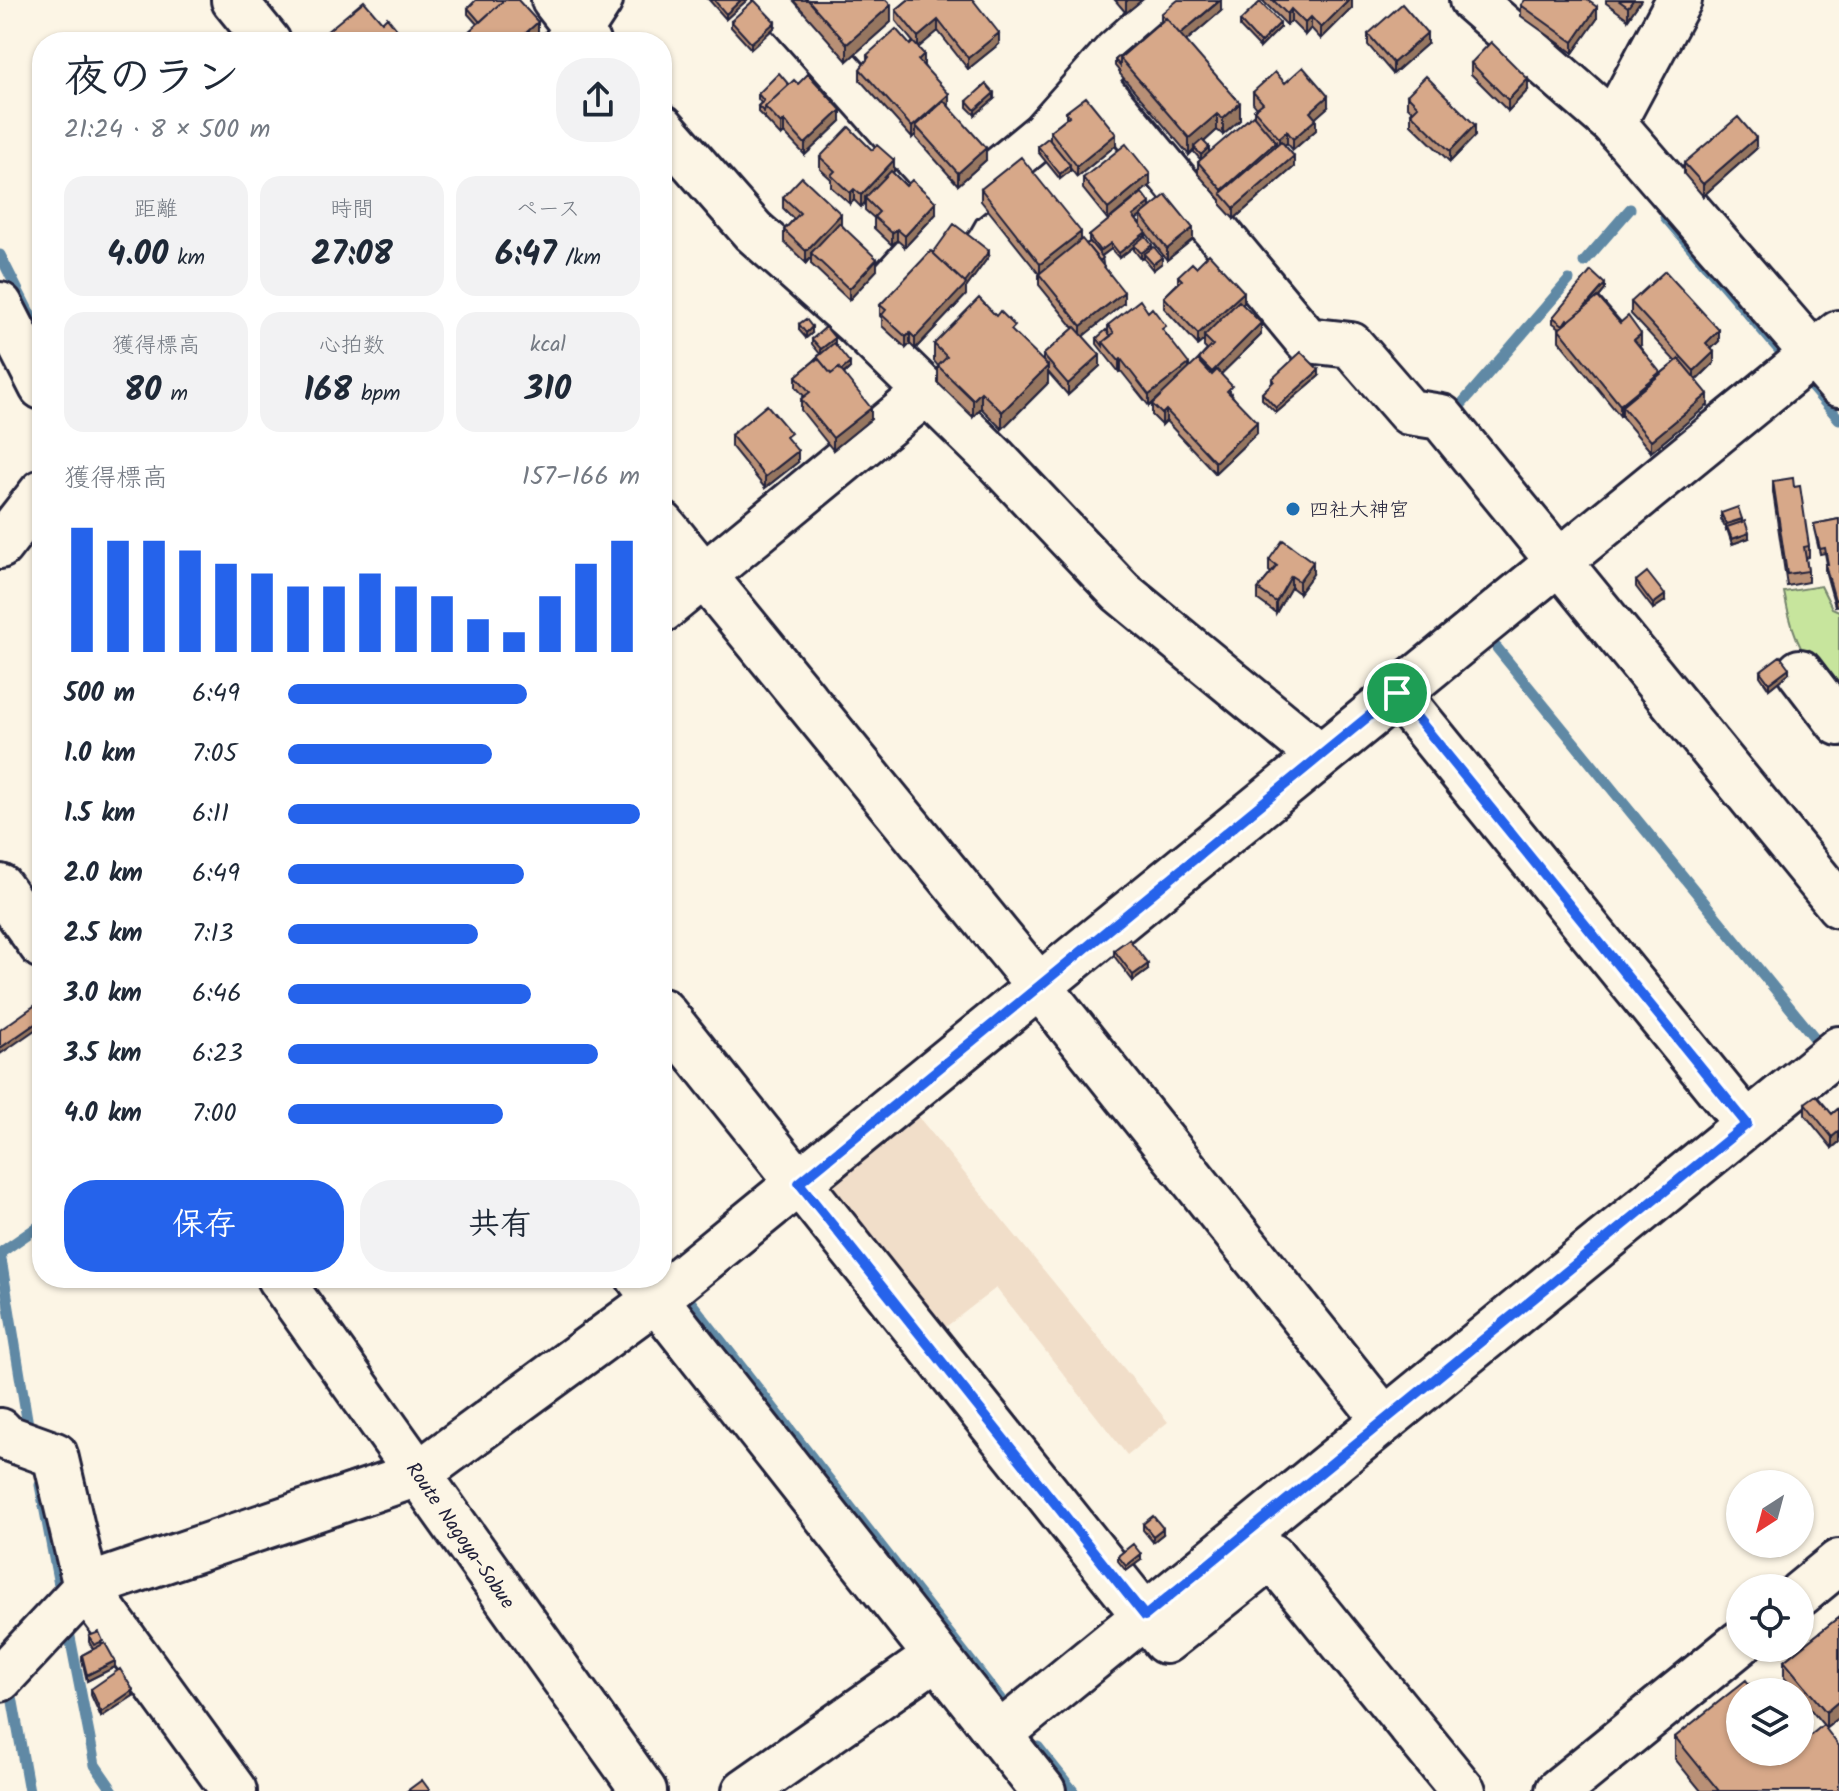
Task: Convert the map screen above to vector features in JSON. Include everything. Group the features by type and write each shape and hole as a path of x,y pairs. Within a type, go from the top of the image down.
{"street":[{"path":"234,0 260,32"},
{"path":"776,0 958,204"},
{"path":"855,322 950,218 958,204 1043,134 1116,52 1174,0"},
{"path":"672,1272 799,1183 1561,560 1830,357 1613,123 1472,0"},
{"path":"1613,123 1679,0"},
{"path":"1092,81 1307,340 1351,345 1409,412 1441,417 1561,560 1839,905"},
{"path":"672,138 753,231 855,322 927,392 1121,592 1320,756"},
{"path":"0,305 32,367"},
{"path":"672,602 927,392"},
{"path":"0,546 32,505"},
{"path":"672,536 1039,986 1385,1420"},
{"path":"1800,672 1839,723"},
{"path":"1397,693 1747,1124"},
{"path":"0,887 32,932"},
{"path":"672,1024 1165,1641 1272,1556 1463,1791"},
{"path":"999,1735 1839,1049"},
{"name":"Route Nagoya-Sobue","path":"286,1288 644,1791"},
{"path":"0,1679 86,1587 418,1474 647,1289 1043,1791"},
{"path":"0,1431 5,1437 55,1455 86,1587 234,1791"},
{"path":"1814,1583 1839,1562"},
{"path":"1558,1791 1726,1654"},
{"path":"745,1791 937,1656"}],"shaded area":[{"path":"916,1114 1168,1422 1127,1455 996,1288 934,1336 827,1199 831,1183"}],"green space":[{"path":"1821,586 1832,608 1839,611 1839,705 1803,653 1792,626 1784,592"}],"building":[{"path":"476,0 504,0 480,22 468,8"},
{"path":"504,0 518,0 538,22 527,32 468,32"},
{"path":"714,0 741,0 726,14"},
{"path":"754,0 775,22 751,43 731,21"},
{"path":"808,0 886,0 891,5 847,44"},
{"path":"908,0 973,0 999,33 968,58 938,20 918,37 896,10"},
{"path":"1178,0 1220,0 1180,34 1161,14"},
{"path":"1273,0 1349,0 1321,28 1311,17 1305,23 1291,9 1287,14"},
{"path":"1525,0 1587,0 1597,7 1573,42 1521,5"},
{"path":"1618,0 1633,0 1628,7"},
{"path":"364,1 382,22 387,17 399,32 326,32"},
{"path":"1260,2 1280,23 1260,43 1240,21"},
{"path":"1402,4 1427,33 1393,63 1368,34"},
{"path":"1166,18 1240,103 1223,119 1217,114 1189,138 1120,58"},
{"path":"1159,22 1120,58 1120,66 1115,60"},
{"path":"896,29 910,45 913,42 924,54 918,60 949,94 912,127 860,69 869,57 867,55"},
{"path":"1491,42 1528,79 1508,100 1471,63"},
{"path":"1303,67 1328,96 1310,112 1316,119 1293,139 1287,131 1279,138 1254,110 1263,103 1253,92 1275,72 1285,83"},
{"path":"779,73 789,85 765,107 764,112 758,106 764,101 758,94"},
{"path":"808,74 841,110 805,144 784,121 781,124 765,107 794,80 798,84"},
{"path":"1426,76 1475,125 1450,151 1411,113 1418,106 1407,95"},
{"path":"986,84 994,93 975,110 967,101"},
{"path":"1086,97 1116,134 1077,166 1050,131 1069,116 1066,112"},
{"path":"944,101 986,148 958,173 916,126"},
{"path":"1253,115 1276,142 1222,190 1198,162"},
{"path":"1738,117 1756,138 1703,184 1684,163"},
{"path":"849,127 872,150 877,145 894,160 861,195 854,189 850,193 831,175 835,171 820,157"},
{"path":"1048,138 1070,165 1060,174 1038,146"},
{"path":"1202,140 1209,147 1201,155 1194,147"},
{"path":"1281,141 1294,156 1234,208 1221,193"},
{"path":"1126,144 1150,174 1108,209 1083,178"},
{"path":"1021,157 1081,232 1040,264 981,189"},
{"path":"891,171 906,186 912,180 936,202 905,236 897,229 892,233 874,217 879,212 865,198"},
{"path":"802,177 841,214 806,251 784,230 800,213 783,197"},
{"path":"1142,193 1150,203 1133,216 1146,232 1119,253 1111,243 1100,251 1089,236"},
{"path":"1166,195 1193,228 1167,249 1141,215"},
{"path":"839,223 877,259 849,289 811,253"},
{"path":"954,224 989,251 965,283 933,253"},
{"path":"1145,236 1152,245 1141,253 1134,245"},
{"path":"1082,239 1124,292 1081,326 1039,274"},
{"path":"1090,242 1103,258 1100,261 1086,244"},
{"path":"1154,247 1162,257 1153,264 1144,254"},
{"path":"931,251 966,284 915,338 910,333 906,337 882,315 886,310 880,305"},
{"path":"1209,254 1244,292 1198,334 1164,297 1182,280 1178,276 1192,263 1196,267"},
{"path":"1591,271 1605,284 1584,308 1563,325 1553,317"},
{"path":"1665,271 1719,330 1706,343 1714,352 1694,371 1631,302"},
{"path":"1598,297 1620,323 1628,316 1641,334 1634,340 1660,372 1620,405 1559,329"},
{"path":"979,298 996,316 1000,311 1015,326 1011,330 1048,366 1002,412 981,392 973,400 938,366 947,357 934,344"},
{"path":"1140,300 1148,312 1152,308 1166,326 1162,329 1189,364 1149,395 1121,359 1119,361 1103,342 1114,333 1108,325"},
{"path":"1239,301 1261,323 1212,372 1199,359 1213,345 1204,336"},
{"path":"806,319 812,327 806,333 799,324"},
{"path":"826,327 835,338 821,349 812,339"},
{"path":"1075,327 1100,355 1068,384 1043,355"},
{"path":"1106,330 1111,336 1103,342 1103,346 1097,338"},
{"path":"834,343 850,363 841,371 839,368 831,374 818,358 815,359"},
{"path":"1301,352 1319,370 1276,408 1262,393 1274,381 1272,379"},
{"path":"818,358 831,374 839,368 871,408 833,438 801,399 810,392 796,376"},
{"path":"1679,359 1708,394 1651,441 1622,406"},
{"path":"1198,360 1212,375 1217,370 1232,386 1227,391 1257,422 1215,462 1166,410 1162,414 1152,404"},
{"path":"767,405 791,433 786,437 798,451 765,477 731,435"},
{"path":"1793,478 1794,487 1800,486 1809,546 1804,547 1808,571 1787,574 1773,481"},
{"path":"1738,507 1742,519 1726,524 1721,513"},
{"path":"1839,519 1839,599 1835,600 1825,564 1828,564 1825,548 1820,549 1814,524"},
{"path":"1745,521 1749,533 1732,539 1727,527"},
{"path":"1283,540 1313,562 1299,581 1291,576 1276,602 1258,589 1277,566 1269,560"},
{"path":"1647,572 1665,595 1653,604 1636,581"},
{"path":"1780,656 1789,668 1769,683 1760,671"},
{"path":"1129,939 1148,964 1133,975 1114,950"},
{"path":"32,1008 32,1026 0,1048 0,1030"},
{"path":"1816,1095 1832,1114 1839,1108 1839,1131 1832,1137 1805,1103"},
{"path":"1153,1516 1163,1528 1153,1536 1143,1524"},
{"path":"1133,1544 1141,1554 1126,1566 1118,1556"},
{"path":"1839,1617 1839,1701 1826,1712 1814,1697 1814,1678 1798,1678 1785,1662 1814,1662 1814,1637"},
{"path":"99,1632 103,1641 94,1645 89,1636"},
{"path":"105,1643 115,1661 87,1675 82,1655"},
{"path":"120,1669 133,1690 101,1712 91,1689"},
{"path":"1726,1696 1726,1766 1814,1766 1814,1732 1823,1725 1839,1746 1839,1791 1719,1791 1675,1737"},
{"path":"422,1780 430,1791 407,1791"}],"waterway":[{"path":"1584,262 1630,209"},
{"path":"1665,217 1780,351"},
{"path":"0,255 32,318"},
{"path":"1465,416 1459,407 1569,280"},
{"path":"1809,384 1839,419"},
{"path":"1497,648 1818,1042"},
{"path":"0,1253 32,1231"},
{"path":"0,1253 28,1425"},
{"path":"689,1300 1008,1709"},
{"path":"40,1485 60,1590"},
{"path":"69,1632 95,1765 113,1791"},
{"path":"11,1691 29,1791"},
{"path":"1038,1747 1073,1791"}],"place":[{"name":"四社大神宮","path":"1293,509"}],"route":[{"path":"1397,693 1747,1124 1145,1616 799,1183 1397,693"}]}
